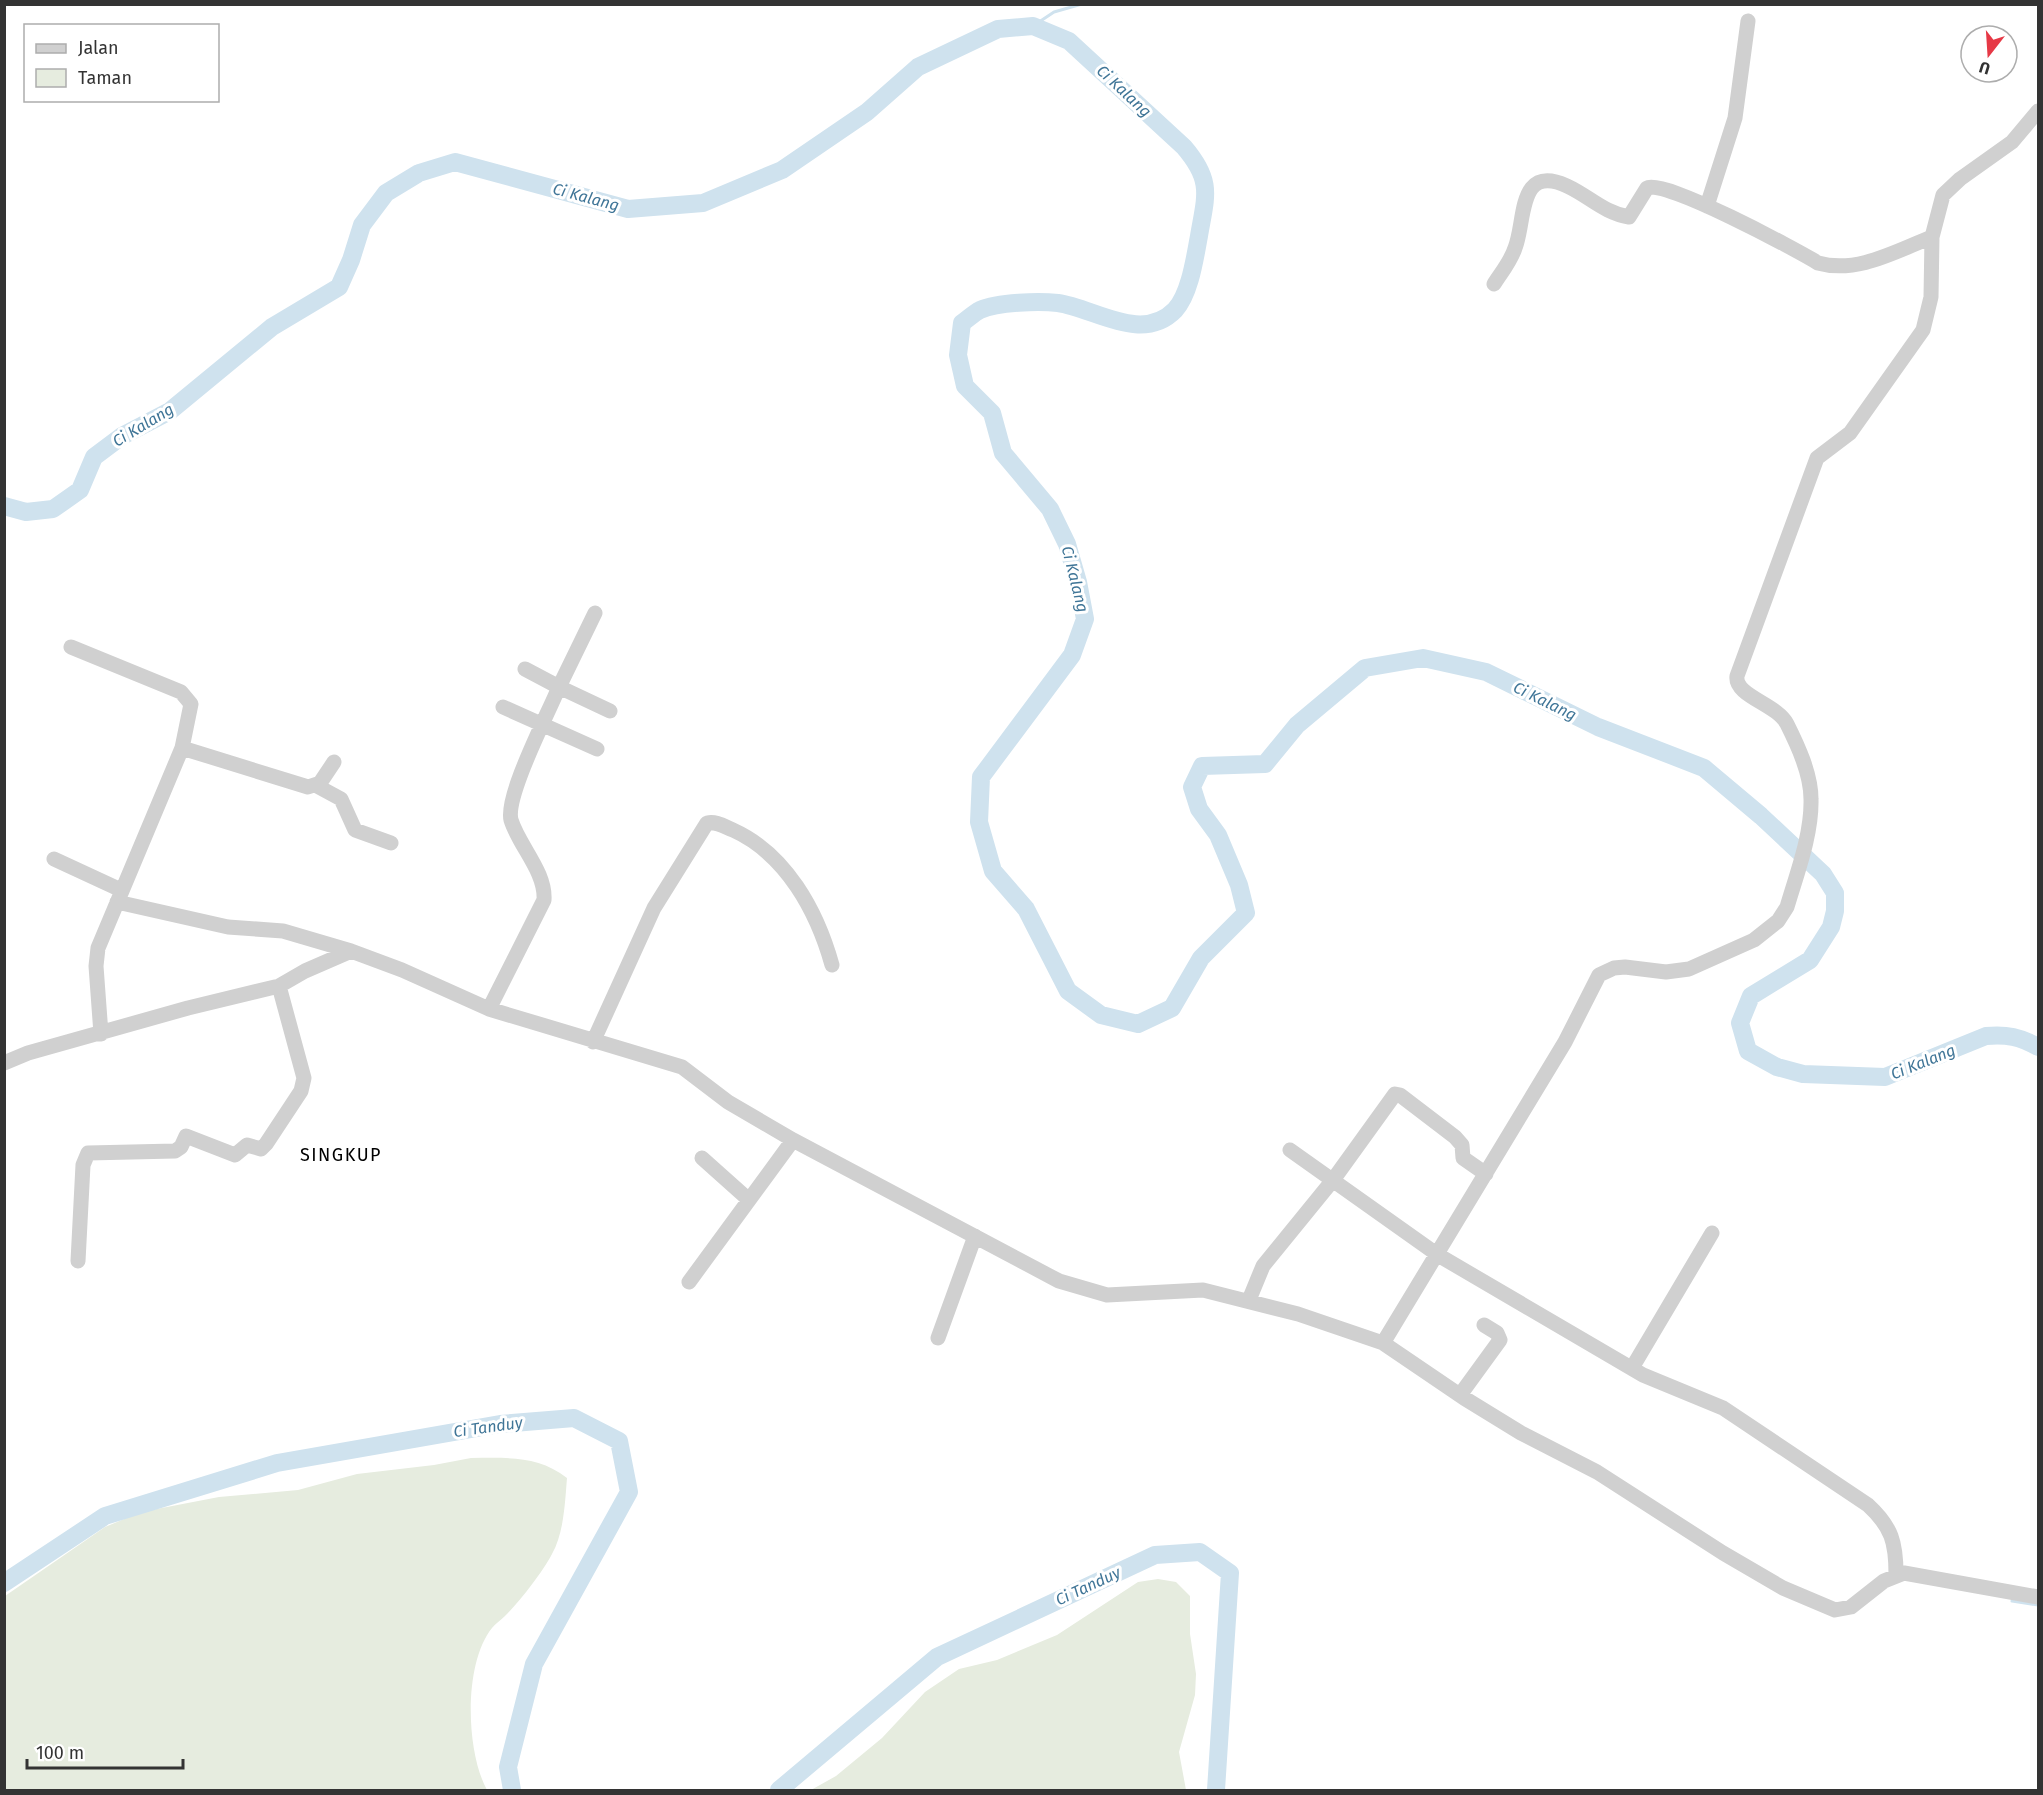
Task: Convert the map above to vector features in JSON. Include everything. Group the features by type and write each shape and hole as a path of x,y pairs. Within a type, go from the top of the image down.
{"street":[{"path":"1707,206 1735,118 1748,21"},
{"path":"1383,1343 1565,1042 1599,975 1614,968 1625,967 1666,972 1689,969 1754,940 1779,921 1787,907 1799,868 1807,828 1810,793 1803,761 1786,723 1775,709 1742,690 1736,680 1817,458 1850,433 1923,330 1931,297 1932,237 1940,201 1946,192 2012,142 2038,111"},
{"path":"1494,284 1515,250 1521,230 1525,199 1530,190 1538,184 1554,181 1567,186 1589,201 1625,217 1632,215 1651,186 1707,206 1818,263 1834,268 1864,263 1932,237"},
{"path":"489,1009 544,900 542,885 510,813 513,795 559,687 594,613"},
{"path":"71,647 186,695 191,710 182,748 119,896 97,957 101,1034"},
{"path":"525,669 610,711"},
{"path":"502,707 597,749"},
{"path":"182,748 308,787 317,786 341,799 356,830 391,843"},
{"path":"317,786 325,779 334,762"},
{"path":"593,1042 654,908 672,875 707,823 718,823 742,835 769,853 794,882 812,913 832,965"},
{"path":"54,859 119,896 228,927 283,931 351,951 402,970 489,1009 682,1067 728,1102 793,1140 1059,1281 1098,1293 1127,1296 1203,1290 1298,1314 1383,1343 1521,1433 1597,1472 1783,1588 1826,1607 1841,1611 1851,1607 1896,1574 1914,1574 2038,1597"},
{"path":"4,1063 28,1053 188,1008 279,986 305,971 351,951"},
{"path":"78,1261 83,1165 88,1153 175,1151 181,1147 186,1136 235,1155 247,1145 261,1149 266,1144 301,1091 304,1078 279,986"},
{"path":"1249,1300 1263,1266 1333,1180 1392,1096 1397,1094 1455,1137 1462,1145 1463,1158 1486,1174"},
{"path":"689,1282 793,1140"},
{"path":"1290,1150 1438,1255 1632,1368 1723,1408 1868,1505 1882,1520 1893,1539 1896,1574"},
{"path":"702,1158 749,1200"},
{"path":"1632,1368 1712,1233"},
{"path":"938,1338 975,1236"},
{"path":"1460,1395 1500,1340 1497,1333 1485,1325"}],"green space":[{"path":"471,1458 522,1459 545,1465 567,1478 565,1507 556,1546 543,1570 524,1595 492,1628 476,1663 472,1685 472,1732 480,1774 487,1790 5,1790 5,1596 105,1527 141,1512 219,1497 298,1490 357,1474"},
{"path":"1158,1579 1176,1582 1190,1596 1190,1634 1196,1674 1195,1695 1179,1752 1186,1790 811,1790 836,1776 882,1738 925,1692 959,1669 997,1660 1057,1635 1138,1582"}],"waterway":[{"path":"1033,26 1054,12 1082,4"},
{"name":"Ci Kalang","path":"4,506 26,512 53,509 80,490 94,457 122,436 170,411 272,327 339,287 351,260 362,225 386,193 419,173 455,162 628,209 703,203 782,170 867,112 918,67 998,29 1033,26 1069,41 1184,147 1200,169 1205,189 1202,222 1185,295 1175,310 1162,320 1148,324 1133,324 1058,303 1030,302 988,307 978,311 962,323 958,355 965,386 992,413 1003,453 1050,509 1067,544 1078,582 1085,619 1072,655 981,777 979,822 993,871 1026,909 1068,991 1101,1015 1138,1024 1172,1008 1201,958 1246,913 1239,885 1218,835 1199,809 1192,787 1202,766 1265,764 1297,725 1365,668 1423,658 1486,672 1598,727 1704,768 1761,816 1823,874 1835,893 1835,911 1831,927 1810,960 1751,996 1740,1023 1748,1051 1777,1067 1803,1074 1885,1077 1986,1036 2013,1037 2038,1047"},
{"name":"Ci Tanduy","path":"4,1583 105,1516 277,1463 500,1424 574,1418 619,1441 629,1492 534,1664 508,1767 512,1790"},
{"name":"Ci Tanduy","path":"779,1790 937,1657 1155,1555 1200,1552 1230,1573 1216,1790"},
{"path":"2012,1601 2038,1605"}],"district":[{"name":"SINGKUP","path":"341,1155"}]}
